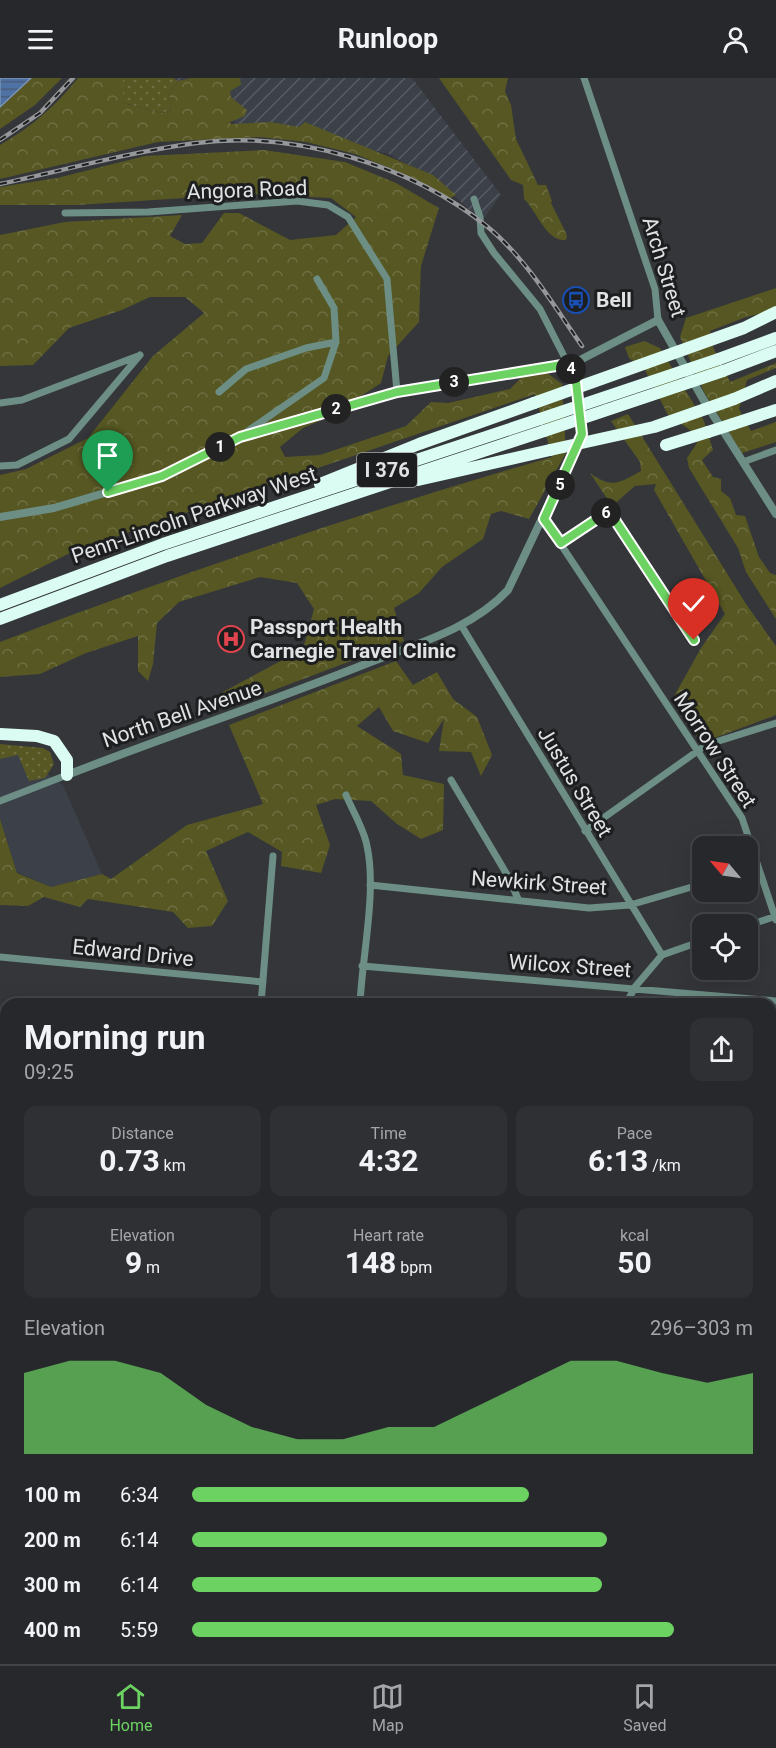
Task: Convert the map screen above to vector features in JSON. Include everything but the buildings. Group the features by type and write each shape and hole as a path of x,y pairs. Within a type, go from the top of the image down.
{"highway":[{"path":"235,520 402,450 744,328 776,312"},
{"name":"Penn-Lincoln Parkway West","path":"721,365 776,338"},
{"name":"Penn-Lincoln Parkway West","path":"0,605 106,564 235,520 542,425 721,365 776,351"},
{"path":"338,499 654,428 776,381"},
{"path":"666,445 776,410"},
{"name":"Penn-Lincoln Parkway West","path":"0,619 111,575 338,499 542,425"},
{"path":"0,628 111,575"},
{"path":"0,734 37,736 54,741 67,760 67,774"},
{"path":"0,741 48,746 54,750 67,774"}],"street":[{"name":"Arch Street","path":"584,78 651,277 658,320 776,514"},
{"path":"474,199 480,217 480,232 494,254 540,309 568,364"},
{"name":"Angora Road","path":"65,213 148,212 297,201 328,205 348,217 387,279 397,392"},
{"path":"0,518 54,508 162,476 240,437 324,378 336,342 334,308 317,279"},
{"path":"240,437 397,392 568,364 606,349 658,320"},
{"path":"219,392 246,369 306,348 336,342"},
{"path":"0,403 22,400 140,355 69,439 17,465 0,466"},
{"name":"North Bell Avenue","path":"0,801 67,774 286,696 461,625 494,605 508,590 544,519 582,434 576,382 568,364"},
{"path":"743,462 776,450"},
{"path":"561,543 609,511 694,640"},
{"name":"Morrow Street","path":"544,519 742,818 747,836"},
{"name":"Justus Street","path":"461,625 662,955"},
{"path":"585,831 706,745 776,723"},
{"path":"450,780 518,899"},
{"path":"346,795 368,847 370,885 360,998"},
{"path":"262,998 273,856"},
{"name":"Morrow Street","path":"758,872 775,917"},
{"name":"Newkirk Street","path":"370,885 589,908 630,905 692,887"},
{"path":"758,922 775,917"},
{"path":"629,998 635,987 662,955 692,944"},
{"name":"Edward Drive","path":"0,957 263,982"},
{"name":"Wilcox Street","path":"362,966 746,998"}],"shaded area":[{"path":"173,78 412,78 501,195 482,221 438,181 387,153 241,127"},
{"path":"16,751 63,785 102,874 51,887 17,872 0,819 0,753"}],"green space":[{"path":"31,78 62,78 35,105 0,129 0,107"},
{"path":"78,78 123,78 123,103 162,113 171,110 169,93 178,81 191,78 240,78 241,85 230,91 231,97 247,110 245,116 230,122 231,124 271,122 299,127 305,122 433,175 456,195 449,199 397,171 355,154 306,142 259,137 158,142 0,179 0,145 42,115"},
{"path":"123,78 173,78 178,81 169,93 171,110 162,113 123,103"},
{"path":"439,78 508,78 505,91 511,105 516,139 538,185 546,185 551,203 566,233 565,240 552,236 542,224 524,199 523,185 511,180"},
{"path":"264,150 345,162 396,183 439,208 421,266 419,322 388,356 381,383 329,417 303,428 280,447 285,457 320,455 406,426 431,402 448,403 510,389 522,377 546,372 562,384 566,453 529,519 501,511 491,514 483,539 442,567 419,593 394,608 404,641 229,707 210,699 303,649 314,609 297,583 260,577 179,602 157,623 153,664 148,681 138,671 138,636 86,653 40,674 0,677 0,642 274,544 552,457 535,394 74,551 0,588 0,475 26,469 88,438 153,356 204,313 185,297 150,297 122,310 69,328 33,365 0,366 0,235 65,222 182,215 170,236 185,244 202,243 224,213 239,213 290,240 336,235 356,217 331,198 247,194 77,205 0,205 0,187 57,178 145,156"},
{"path":"776,288 776,310 746,317 710,331 713,347 730,382 776,363 776,368 747,380 739,409 751,431 776,422 776,442 742,453 704,392 680,337 686,318"},
{"path":"644,341 660,348 704,421 713,450 702,460 713,477 721,479 721,491 730,498 736,515 745,516 759,557 770,573 776,575 776,619 746,572 738,548 689,468 687,458 697,443 690,430 668,415 645,370 629,358 625,347"},
{"path":"628,414 746,604 776,646 776,715 701,743 672,700 701,648 725,614 654,490 656,484 635,486 612,506 590,473 610,483 627,479 641,471 640,462 611,421"},
{"path":"396,661 413,685 437,672 453,699 477,717 492,755 481,776 471,752 439,751 444,719 428,743 393,731 379,707 357,726 401,754 403,775 444,784 443,830 421,839 397,824 371,801 335,799 316,805 330,845 321,873 281,866 282,852 248,832 206,851 228,901 212,926 188,928 173,912 88,899 80,907 44,897 28,906 0,905 0,819 17,873 51,887 102,874 111,879 187,825 263,804 229,725"},
{"path":"0,744 43,748 50,752 54,764 45,778 29,781 18,755 0,759"}],"water":[{"path":"0,78 31,78 0,107"}],"railway":[{"path":"0,140 40,113 73,78"},
{"path":"0,184 122,156 196,143 234,140 272,142 350,157 425,186 489,228 528,269 582,346"}],"place":[{"name":"Bell","path":"576,300"},
{"name":"Passport Health Carnegie Travel Clinic","path":"231,639"}],"route":[{"path":"108,492 162,476 240,437 397,392 568,364 576,382 582,434 544,519 561,543 609,511 694,640"}]}
